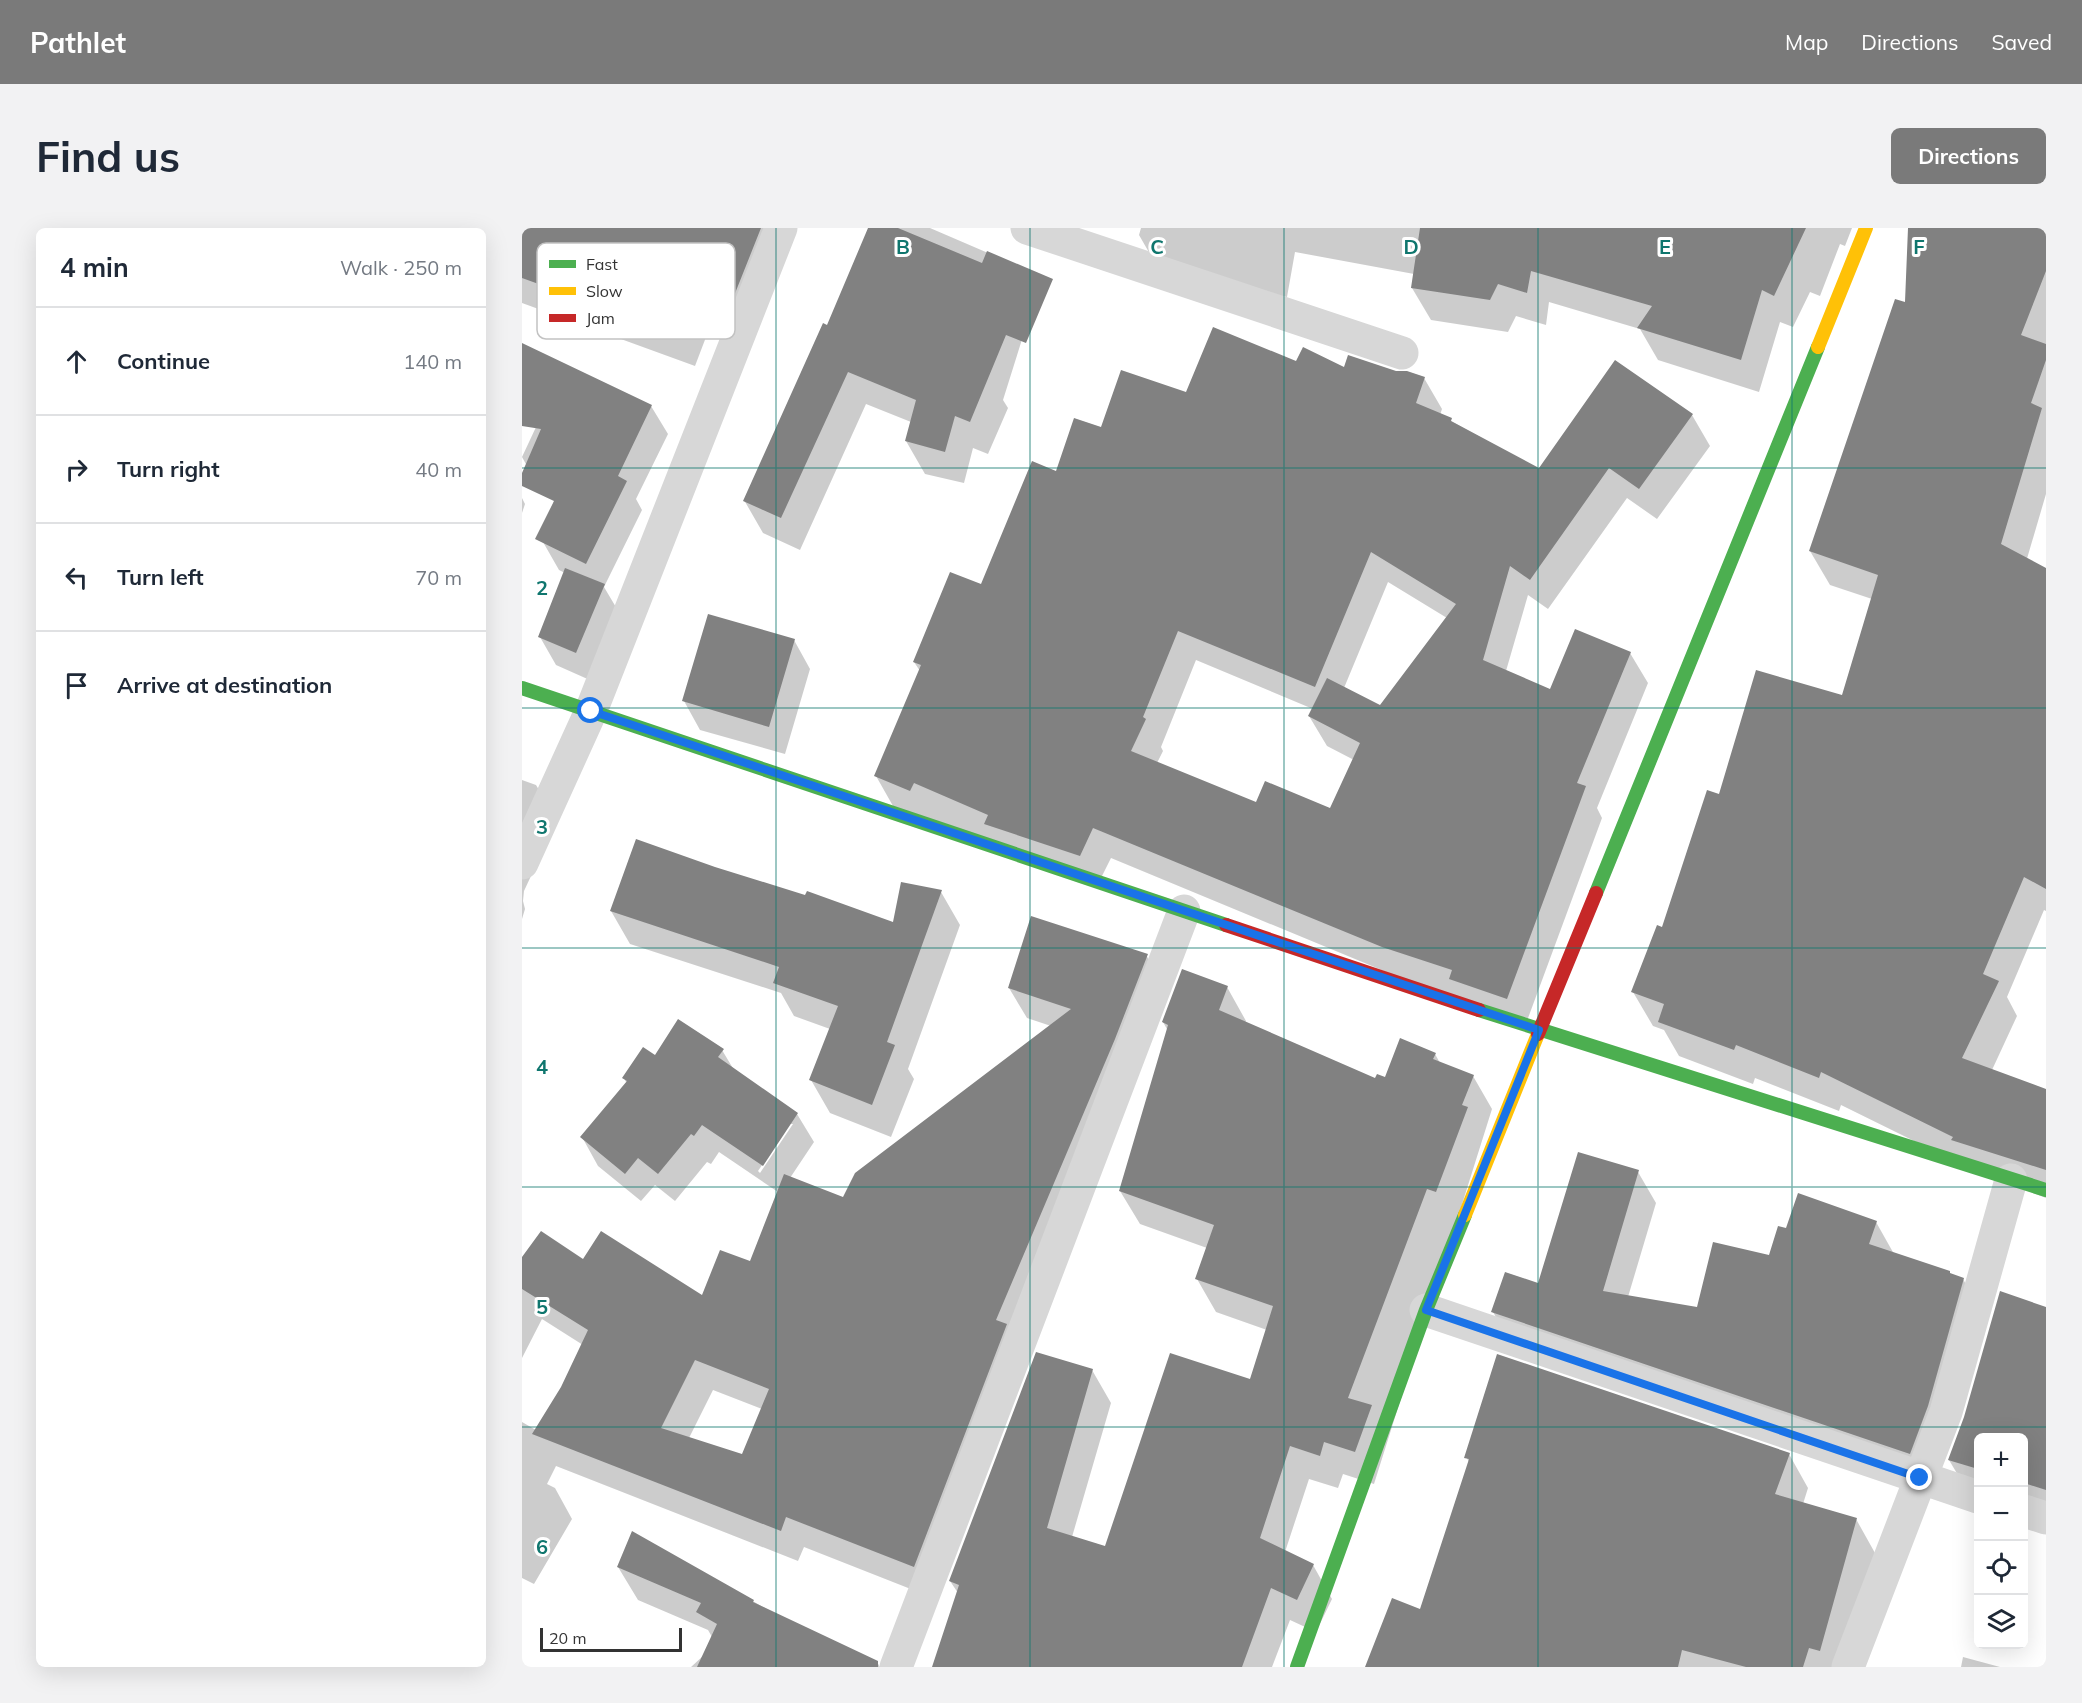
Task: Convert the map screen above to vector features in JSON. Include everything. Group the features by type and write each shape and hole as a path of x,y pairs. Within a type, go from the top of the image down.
{"street":[{"path":"522,863 591,711 781,228"},
{"path":"1027,228 1402,353"},
{"path":"1297,1667 1426,1310 1866,228"},
{"path":"522,688 1539,1030 2046,1190"},
{"path":"896,1667 1184,911"},
{"path":"1848,1667 1946,1412 2011,1180"},
{"path":"1426,1310 1974,1496"},
{"path":"2028,1512 2046,1518"}],"building":[{"path":"522,228 761,228 735,293 735,243 537,243 537,283 522,278"},
{"path":"868,228 898,228 982,263 987,251 1053,279 1026,343 1006,335 970,422 955,416 945,452 905,441 916,400 848,372 781,518 743,501 823,323 827,325"},
{"path":"1420,228 1806,228 1774,296 1762,290 1741,360 1637,328 1652,306 1531,271 1527,293 1498,284 1490,300 1411,288"},
{"path":"1908,228 2046,228 2046,271 2021,335 2046,344 2046,360 2031,403 2042,408 2001,544 2046,568 2046,889 2024,877 1983,974 1999,981 1962,1058 2046,1089 2046,1170 1951,1140 1953,1137 1821,1072 1819,1078 1736,1045 1734,1050 1658,1022 1664,1004 1631,992 1657,925 1662,927 1707,790 1719,794 1756,670 1842,695 1878,575 1809,551 1895,299 1905,302"},
{"path":"1213,327 1296,361 1303,347 1344,367 1348,355 1396,371 1407,371 1425,377 1416,403 1452,418 1451,421 1539,468 1615,360 1693,414 1639,489 1609,468 1530,580 1510,566 1483,660 1550,689 1575,629 1631,652 1577,783 1586,786 1507,999 1449,979 1452,970 1382,947 1093,828 1080,856 984,824 988,815 914,783 910,791 874,776 921,665 913,662 950,572 981,584 1032,461 1056,471 1074,418 1101,427 1121,370 1186,392","holes":["1371,552 1456,604 1380,705 1327,678 1308,716 1360,743 1330,808 1265,781 1256,802 1131,751 1146,719 1143,717 1178,631 1315,687"]},
{"path":"522,343 652,405 618,476 627,481 586,564 535,539 554,501 522,486 522,473 541,429 522,426"},
{"path":"565,568 605,584 576,653 538,637"},
{"path":"708,614 795,639 769,727 682,701"},
{"path":"636,839 805,895 807,891 893,922 901,882 942,890 887,1042 895,1045 872,1105 809,1080 838,1006 773,983 779,967 610,911"},
{"path":"1031,916 1148,954 1115,1039 996,1320 1007,1324 914,1567 786,1517 781,1531 532,1434 561,1387 588,1330 522,1289 522,1257 541,1231 583,1259 601,1231 702,1295 720,1250 750,1261 784,1174 843,1197 855,1173 1071,1009 1008,988","holes":["695,1360 769,1389 742,1454 661,1428"]},
{"path":"1182,969 1228,986 1219,1010 1375,1078 1377,1074 1385,1077 1400,1038 1436,1053 1433,1059 1474,1075 1462,1105 1468,1107 1436,1192 1427,1189 1348,1398 1372,1405 1355,1452 1324,1442 1320,1456 1290,1446 1260,1538 1314,1564 1297,1600 1271,1588 1242,1667 932,1667 959,1585 949,1581 1036,1352 1093,1369 1047,1528 1105,1546 1170,1353 1250,1379 1273,1306 1195,1279 1214,1225 1119,1191 1168,1025 1162,1022"},
{"path":"678,1019 724,1049 718,1057 798,1113 763,1166 702,1125 694,1136 691,1134 658,1174 638,1158 625,1174 580,1137 627,1081 622,1078 643,1047 655,1055"},
{"path":"1578,1152 1639,1170 1603,1291 1697,1307 1713,1242 1769,1255 1778,1226 1786,1228 1798,1193 1877,1221 1869,1244 1950,1271 1964,1278 1928,1406 1910,1454 1491,1312 1505,1272 1538,1283"},
{"path":"2000,1291 2046,1307 2046,1490 2028,1484 2028,1433 1974,1433 1974,1468 1948,1460 1964,1417"},
{"path":"1497,1354 1790,1453 1775,1494 1857,1518 1820,1651 1809,1648 1803,1667 1746,1667 1682,1650 1678,1667 1365,1667 1392,1598 1420,1609 1469,1459 1464,1458"},
{"path":"632,1531 754,1600 753,1602 878,1661 878,1667 697,1667 717,1624 696,1612 701,1603 617,1567"}],"traffic: fast":[{"path":"1596,893 1818,347"},
{"path":"522,688 1226,925"},
{"path":"1479,1010 2046,1190"},
{"path":"1297,1667 1426,1310 1465,1215"}],"traffic: slow":[{"path":"1818,347 1866,228"},
{"path":"1465,1215 1538,1034"}],"traffic: jam":[{"path":"1538,1034 1596,893"},
{"path":"1226,925 1479,1010"}],"route":[{"path":"591,711 1539,1030 1426,1310 1920,1478"}]}
